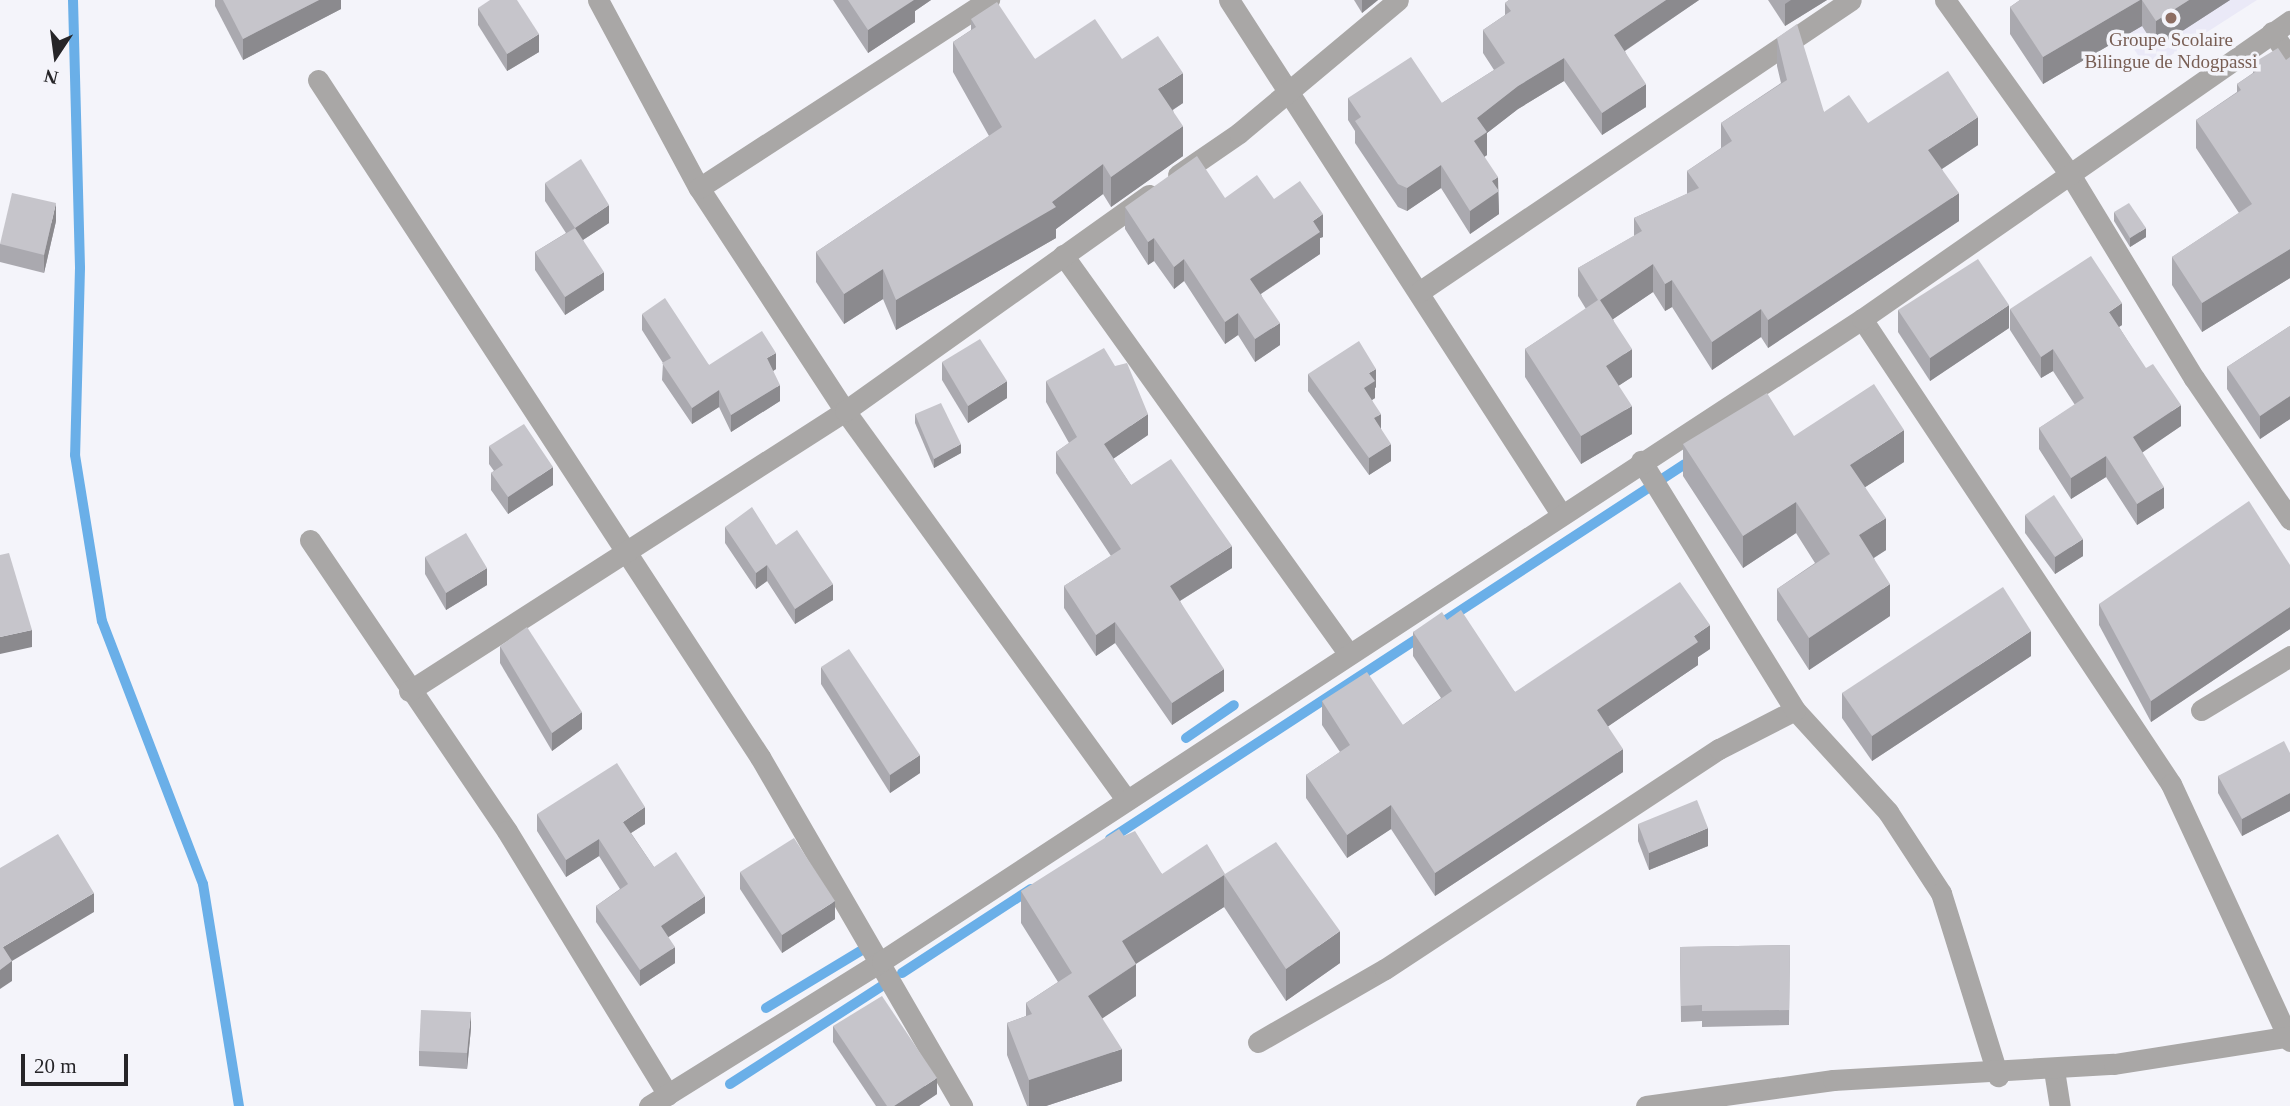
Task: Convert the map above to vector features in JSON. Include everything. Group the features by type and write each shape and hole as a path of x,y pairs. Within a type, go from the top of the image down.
{"street":[{"path":"597,0 699,188 845,411 1127,800"},
{"path":"699,188 989,0"},
{"path":"1229,0 1290,89 1561,514"},
{"path":"410,691 631,553 845,411 1239,133 1398,0"},
{"path":"1419,292 1851,0"},
{"path":"1945,0 2071,177 2194,378 2290,519"},
{"path":"649,1106 882,961 1862,318 2071,177 2281,27 2290,59"},
{"path":"318,80 631,553 882,961 962,1106"},
{"path":"1063,255 1349,654"},
{"path":"1646,1106 1833,1080 1998,1076 2289,1038 2171,784 1862,318"},
{"path":"1641,461 1794,710 1888,812 1941,893 1998,1076"},
{"path":"310,540 507,831 668,1095"},
{"path":"2201,710 2290,656"},
{"path":"1258,1042 1385,969 1719,749 1794,710"},
{"path":"2054,1070 2060,1106"}],"shaded area":[{"name":"Groupe Scolaire Bilingue de Ndogpassi","path":"2101,0 2257,0 2148,70"}],"building":[{"path":"223,0 319,0 243,39"},
{"path":"490,0 517,0 539,34 507,54 478,8"},
{"path":"848,0 914,0 868,30"},
{"path":"1509,0 1666,0 1614,35 1646,84 1602,113 1564,58 1518,86 1477,118 1487,132 1474,141 1498,177 1492,181 1499,191 1470,211 1441,165 1407,188 1398,184 1355,121 1361,117 1348,98 1411,57 1442,103 1505,63 1483,30 1511,11 1505,3"},
{"path":"2020,0 2140,0 2043,57 2010,7"},
{"path":"2142,0 2189,0 2156,21"},
{"path":"997,2 1035,59 1095,19 1122,59 1158,36 1183,73 1158,89 1183,126 1111,177 1103,164 1052,202 1056,207 896,300 883,269 844,294 816,252 1002,127 953,42 976,27 971,19"},
{"path":"1797,24 1824,112 1849,95 1868,123 1948,71 1978,117 1928,150 1959,193 1768,320 1761,309 1712,342 1672,280 1665,284 1653,264 1600,300 1632,349 1606,366 1632,406 1581,436 1525,349 1598,300 1578,268 1642,231 1634,218 1699,188 1687,171 1732,141 1721,123 1787,80 1777,38"},
{"path":"2278,48 2286,60 2290,57 2290,249 2202,303 2172,257 2252,204 2196,120 2241,90 2237,84 2258,70 2253,63"},
{"path":"1197,156 1225,198 1257,175 1274,199 1300,181 1323,214 1313,221 1320,232 1250,279 1280,323 1255,339 1238,313 1225,322 1184,259 1174,267 1154,238 1148,242 1125,207"},
{"path":"581,159 609,205 575,228 545,183"},
{"path":"12,193 56,203 44,255 0,244"},
{"path":"2129,203 2146,228 2130,238 2114,212"},
{"path":"575,228 604,272 565,297 535,252"},
{"path":"2091,256 2122,303 2109,312 2146,368 2153,364 2181,405 2133,437 2164,487 2137,504 2106,456 2071,478 2039,428 2084,398 2053,349 2041,357 2010,309"},
{"path":"1978,259 2009,305 1930,358 1898,310"},
{"path":"665,298 709,365 762,331 776,353 767,358 780,385 731,415 719,390 692,408 662,363 671,358 642,314"},
{"path":"2290,326 2290,396 2260,416 2227,367"},
{"path":"980,339 1007,381 968,406 942,362"},
{"path":"1359,341 1376,369 1369,373 1375,381 1364,388 1381,414 1374,418 1391,444 1369,458 1308,374"},
{"path":"1104,348 1115,366 1127,363 1148,414 1104,444 1131,485 1171,459 1232,546 1170,586 1224,669 1172,703 1115,622 1096,635 1064,586 1121,549 1056,452 1077,437 1046,381"},
{"path":"1874,384 1904,430 1850,465 1886,518 1859,535 1890,584 1809,638 1777,589 1830,554 1796,502 1743,536 1683,444 1767,393 1794,436"},
{"path":"941,403 961,444 934,459 915,414"},
{"path":"524,424 553,467 508,497 491,473 503,465 489,446"},
{"path":"2054,495 2083,539 2055,557 2025,515"},
{"path":"2249,501 2290,565 2290,607 2151,701 2099,604"},
{"path":"752,507 776,545 797,530 833,584 795,609 767,565 756,573 725,527"},
{"path":"466,533 487,568 446,593 425,557"},
{"path":"9,553 32,630 0,637 0,555"},
{"path":"1680,582 1710,625 1694,636 1698,642 1597,710 1623,749 1435,873 1391,805 1347,835 1306,775 1350,745 1322,701 1367,672 1403,725 1452,691 1413,632 1442,612 1447,620 1461,610 1515,692"},
{"path":"2003,587 2031,631 1872,736 1842,693"},
{"path":"527,627 582,712 552,733 500,646"},
{"path":"849,649 920,755 890,775 821,667"},
{"path":"2284,741 2290,753 2290,793 2242,819 2218,776"},
{"path":"617,763 645,807 623,822 654,867 676,852 705,896 661,926 675,947 640,970 596,906 628,884 599,839 566,860 537,814"},
{"path":"1697,800 1708,828 1649,853 1638,824"},
{"path":"1119,829 1124,836 1135,831 1162,874 1207,844 1225,874 1276,842 1340,931 1286,969 1224,875 1122,941 1136,964 1088,996 1122,1049 1029,1080 1007,1023 1032,1014 1026,1003 1072,973 1021,891"},
{"path":"58,834 94,893 3,947 12,961 0,970 0,868"},
{"path":"794,838 835,901 782,935 740,872"},
{"path":"1790,945 1789,1010 1702,1011 1702,1005 1681,1006 1680,947"},
{"path":"882,996 937,1078 894,1106 887,1106 833,1026"},
{"path":"421,1010 471,1012 467,1053 419,1051"}],"waterway":[{"path":"73,0 80,268 75,455 102,621 203,884 239,1106"},
{"path":"1110,839 1685,464"},
{"path":"1186,738 1234,705"},
{"path":"902,973 1031,889"},
{"path":"766,1008 867,947"},
{"path":"730,1084 885,984"}],"place":[{"name":"Groupe Scolaire Bilingue de Ndogpassi","path":"2171,18"}]}
